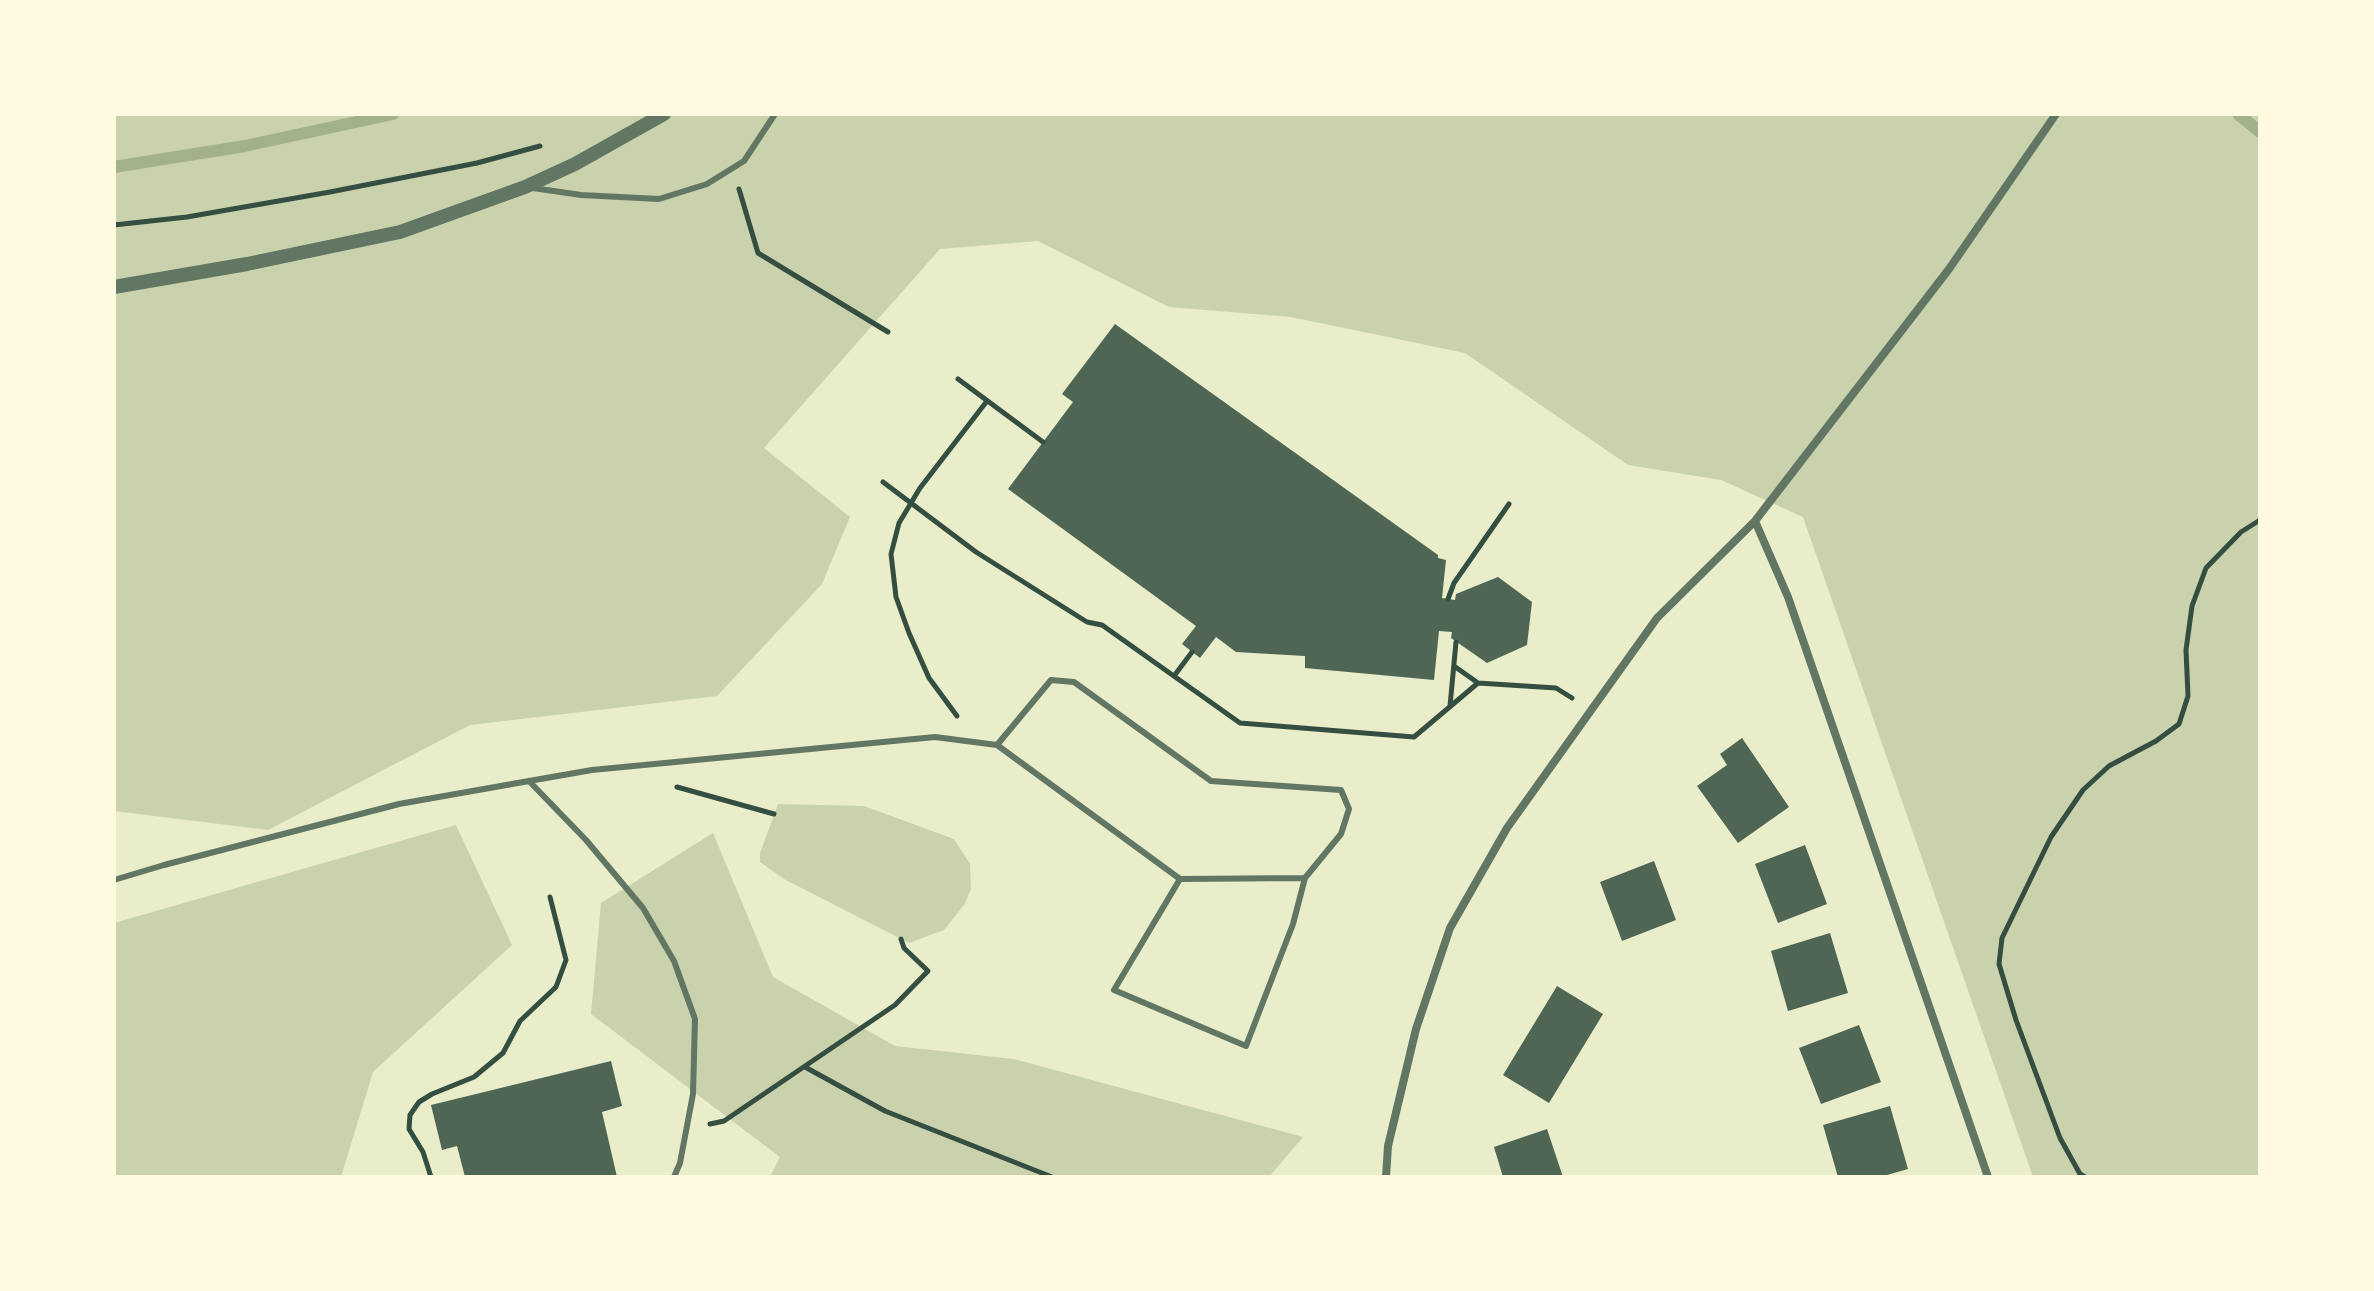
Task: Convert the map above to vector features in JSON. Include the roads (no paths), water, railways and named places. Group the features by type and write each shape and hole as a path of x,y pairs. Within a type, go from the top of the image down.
{"street":[{"path":"114,287 247,264 400,232 525,187 575,164 664,114"},
{"path":"1386,1177 1388,1146 1416,1029 1450,928 1507,828 1657,618 1755,521 1949,269 2056,114"},
{"path":"1755,521 1788,597 1988,1177"}],"lane":[{"path":"525,187 581,195 659,199 707,184 744,161 775,114"},
{"path":"997,745 1051,680 1074,682 1211,781 1341,790 1349,809 1341,834 1305,878 1293,924 1246,1046 1114,990 1180,879"},
{"path":"114,880 399,804 592,770 935,737 997,745 1180,879 1305,878"},
{"path":"529,781 586,840 643,908 674,961 695,1019 693,1094 680,1163 674,1177"}],"waterway":[{"path":"114,167 245,146 393,114"},
{"path":"2238,114 2260,132"}]}
